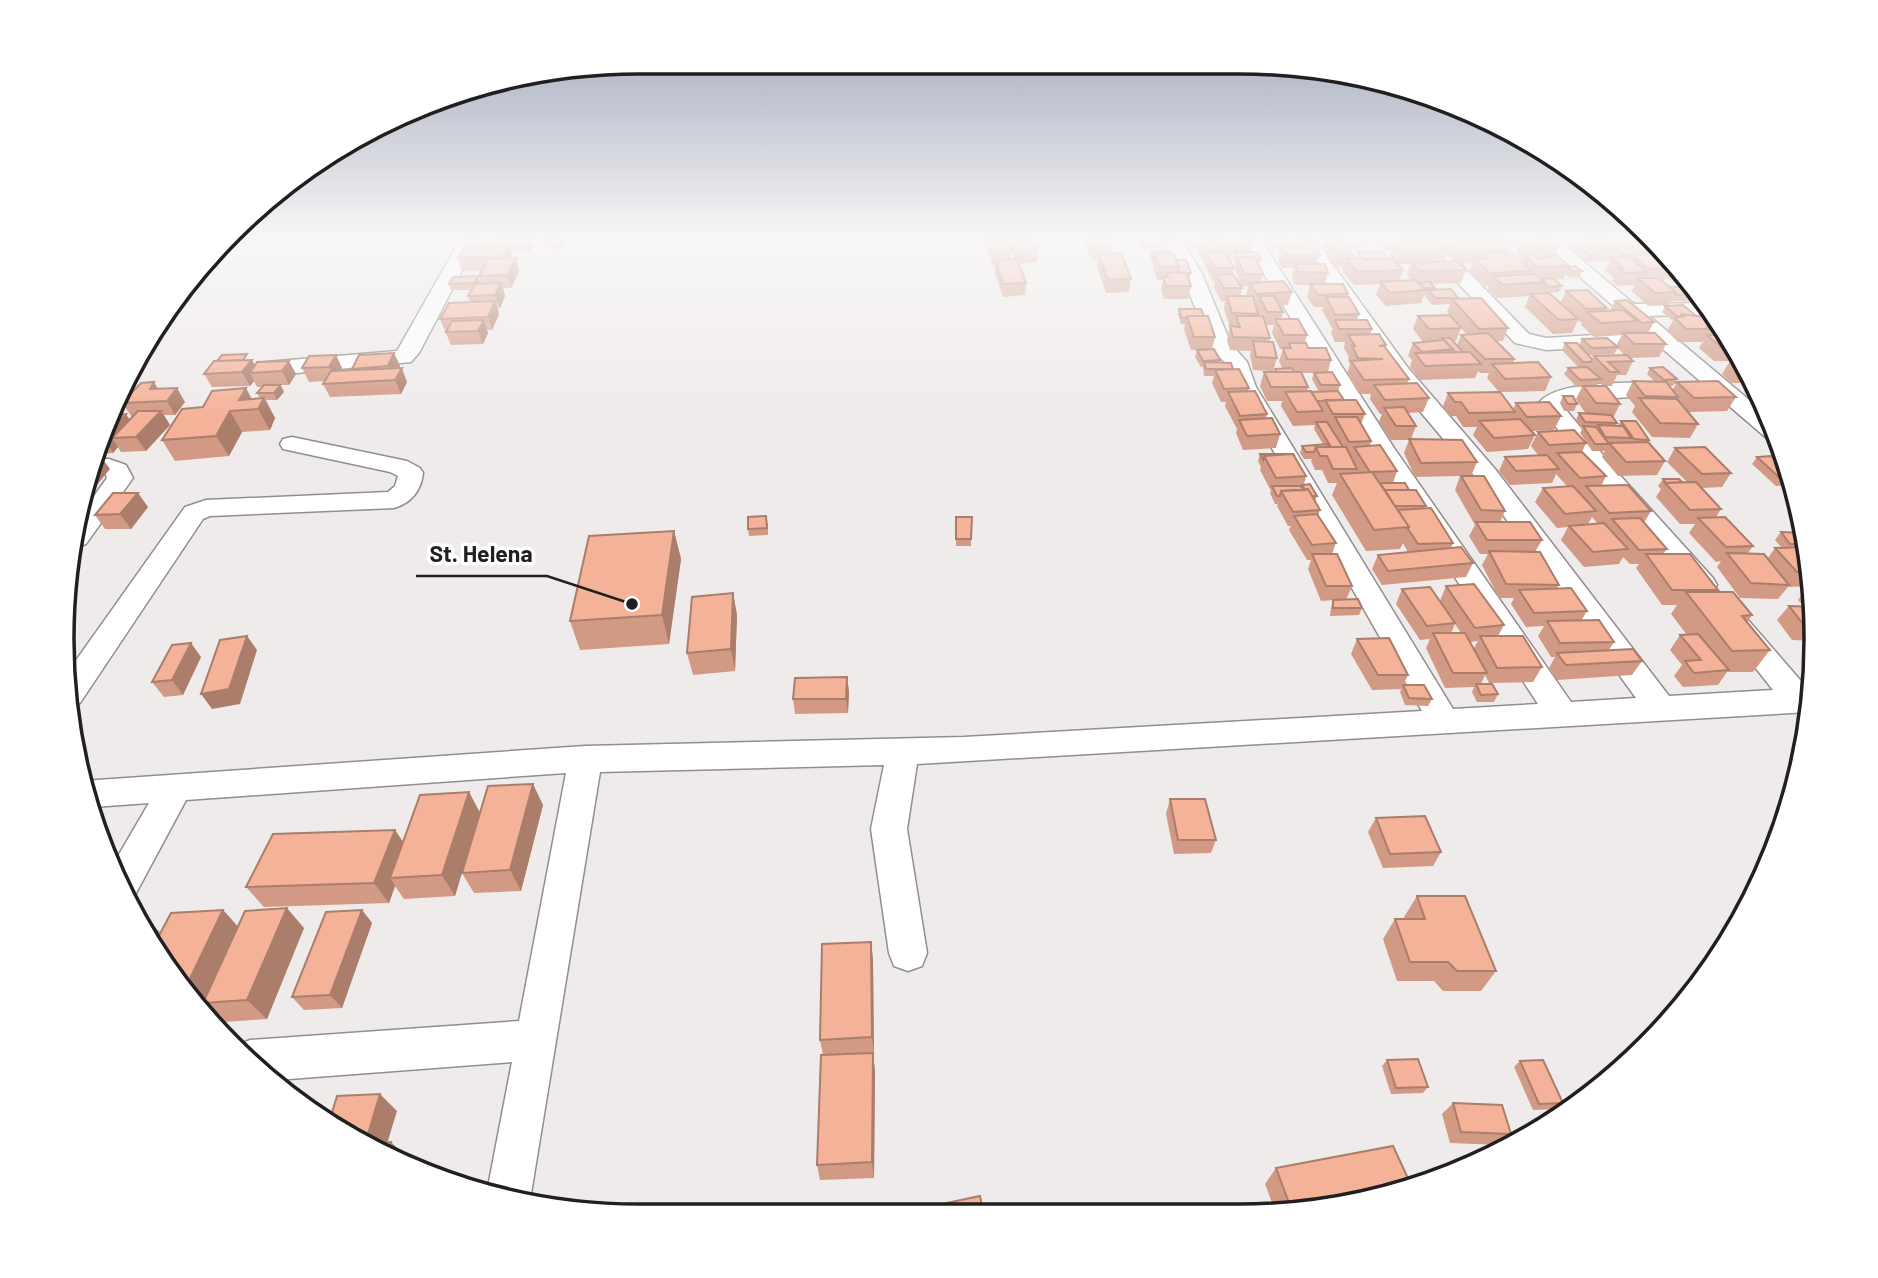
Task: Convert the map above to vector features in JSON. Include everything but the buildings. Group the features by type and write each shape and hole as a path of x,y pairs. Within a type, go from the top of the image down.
{"street":[{"path":"266,369 403,357 408,353 438,300"},
{"path":"1202,300 1221,346 1236,362 1245,387 1289,455 1444,721"},
{"path":"1289,300 1382,449 1472,562 1563,716"},
{"path":"1348,300 1400,373 1486,474 1535,560 1661,709"},
{"path":"1484,300 1522,339 1546,344 1661,338"},
{"path":"1618,300 1694,366 1726,375 1754,407"},
{"path":"1630,310 1698,309"},
{"path":"1726,375 1569,394 1552,399 1549,404 1608,477 1801,697"},
{"path":"76,685 194,513 206,508 394,500 406,493 410,484 411,473 398,466 292,444"},
{"path":"84,528 120,478 117,470 101,466"},
{"path":"95,793 585,759 903,751 1801,701"},
{"path":"903,751 889,829 908,953"},
{"path":"511,1189 585,759"},
{"path":"126,876 176,787"},
{"path":"262,1060 537,1040"}],"place":[{"name":"St. Helena","path":"632,604"}]}
